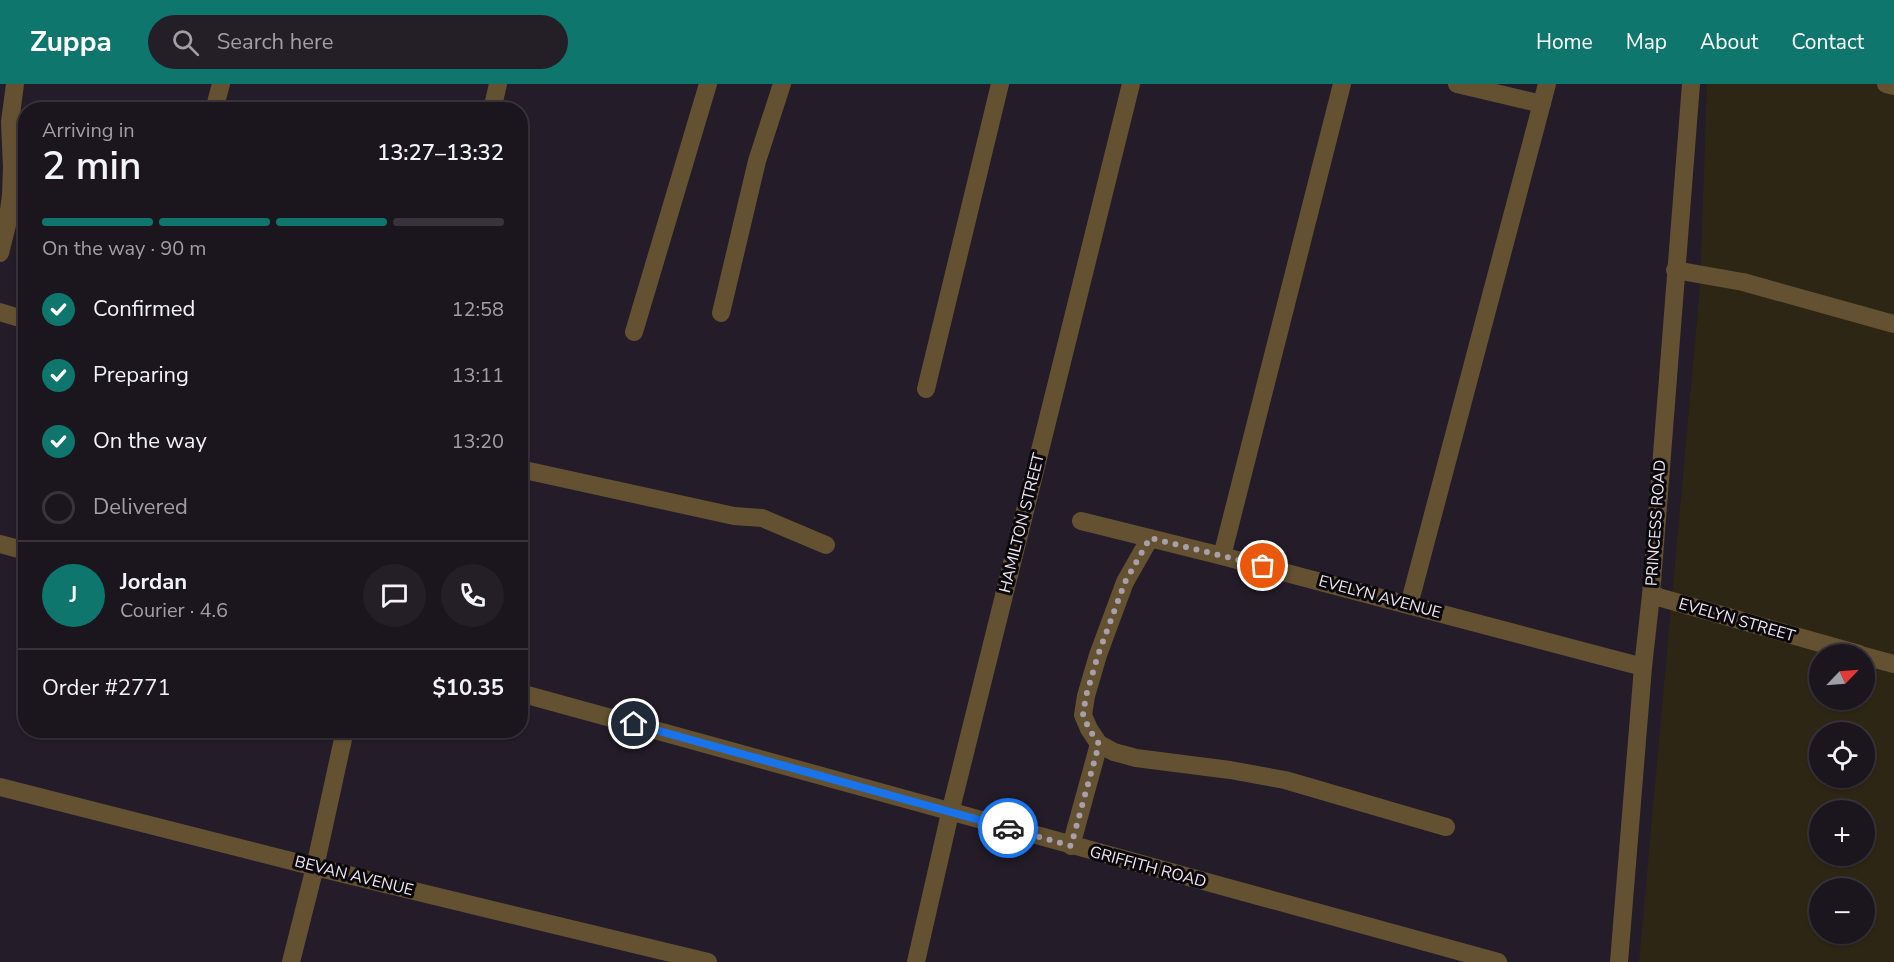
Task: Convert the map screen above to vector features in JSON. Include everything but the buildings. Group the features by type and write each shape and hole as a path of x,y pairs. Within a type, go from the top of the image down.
{"street":[{"path":"0,253 7,225 12,167 5,120 15,84"},
{"path":"216,102 221,84"},
{"path":"494,102 498,84"},
{"path":"634,332 708,84"},
{"path":"721,313 757,161 782,84"},
{"path":"926,389 1000,84"},
{"name":"HAMILTON STREET","path":"916,962 950,813 1131,84"},
{"path":"1221,556 1342,84"},
{"path":"1457,84 1542,104"},
{"path":"1408,604 1547,84"},
{"name":"PRINCESS ROAD","path":"1619,962 1651,595 1691,84"},
{"path":"1886,84 1894,86"},
{"path":"1675,270 1743,282 1894,324"},
{"path":"0,312 18,318"},
{"path":"528,471 734,516 762,518 826,545"},
{"name":"EVELYN AVENUE","path":"1081,521 1408,604 1643,667"},
{"path":"1150,538 1125,582 1098,655 1086,696 1083,715 1099,744 1114,752 1136,758 1230,770 1285,780 1446,826"},
{"path":"0,544 18,549"},
{"name":"EVELYN STREET","path":"1651,595 1823,644"},
{"path":"1875,659 1894,664"},
{"name":"GRIFFITH ROAD","path":"528,695 1498,962"},
{"path":"291,962 343,738"},
{"path":"1071,846 1099,744"},
{"name":"BEVAN AVENUE","path":"0,787 315,867 708,962"}],"shaded area":[{"path":"1707,84 1894,84 1894,962 1639,962 1700,287"}],"way so far":[{"path":"1008,828 1071,846 1099,744 1083,715 1086,696 1098,655 1125,582 1150,538 1263,566"}],"route":[{"path":"634,724 1008,828"}]}
